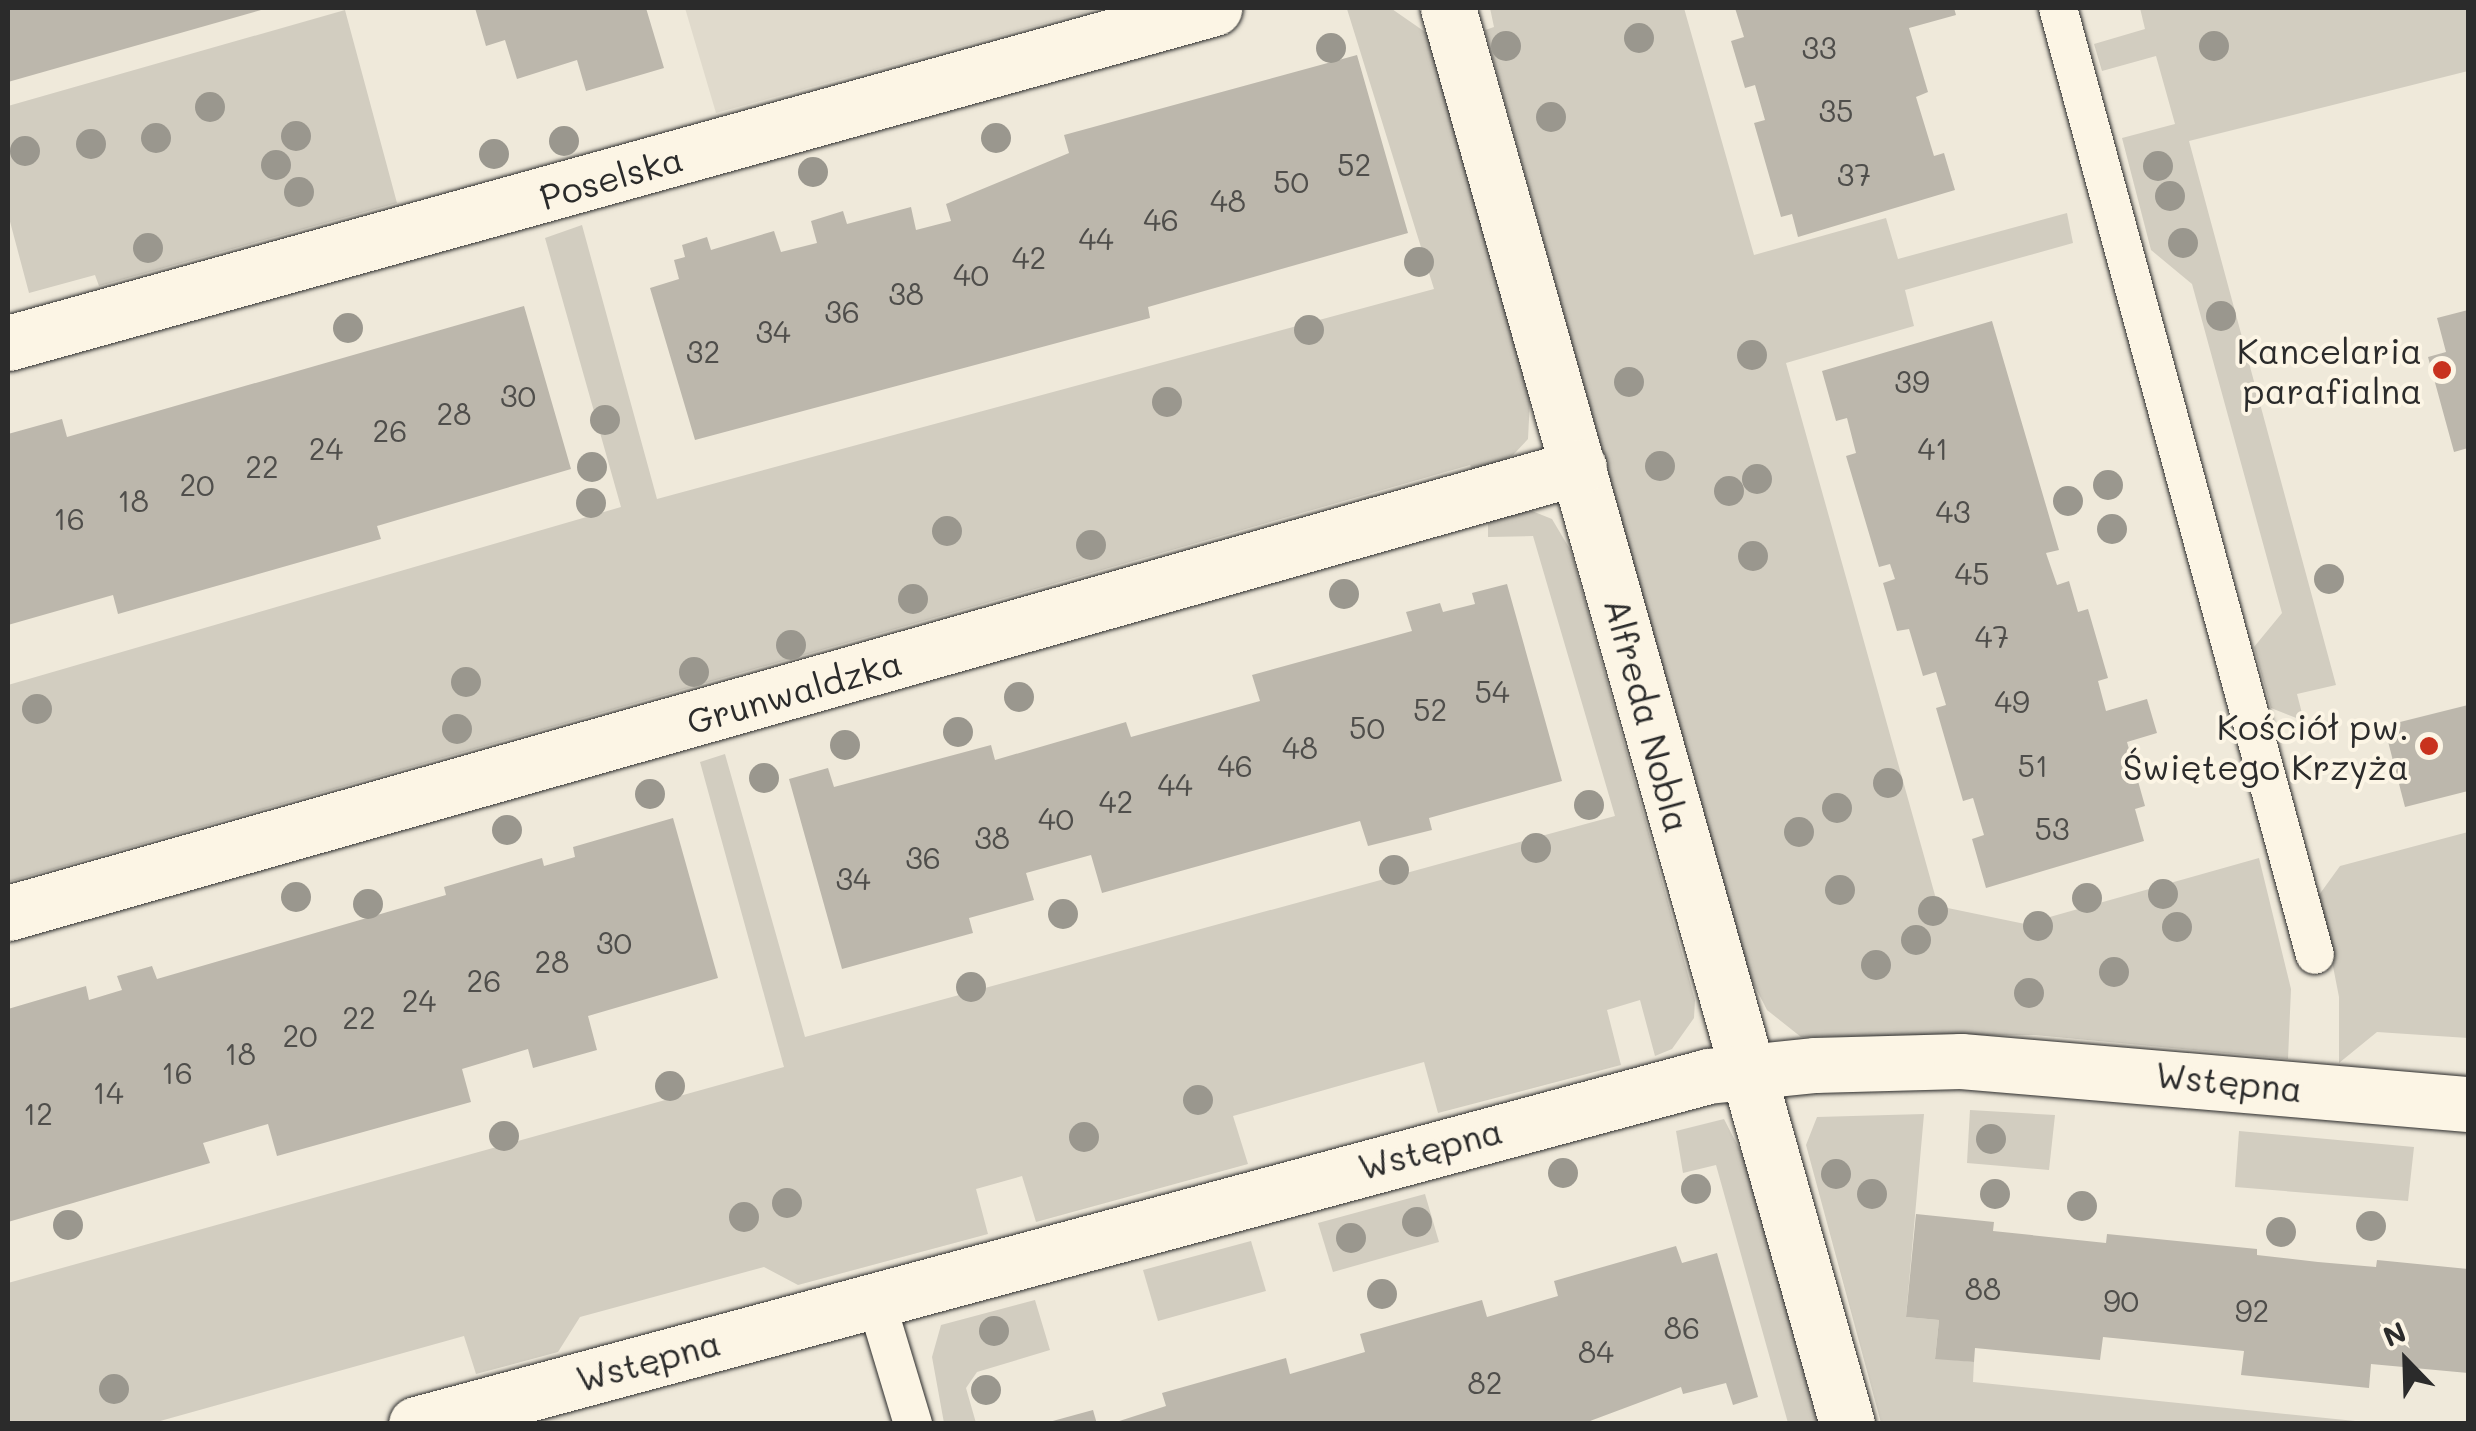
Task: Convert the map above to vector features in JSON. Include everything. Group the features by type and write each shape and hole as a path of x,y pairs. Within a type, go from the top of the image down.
{"street":[{"name":"Poselska","path":"8,343 1214,8"},
{"name":"Alfreda Nobla","path":"1448,8 1847,1424"},
{"name":"Grunwaldzka","path":"8,913 1579,467"},
{"name":"Wstępna","path":"416,1424 1662,1086 1748,1070 1961,1060 2051,1064 2468,1104"}],"lane":[{"path":"2058,8 2315,955"},
{"path":"875,1298 913,1424"}],"shaded area":[{"path":"685,8 1100,8 716,113"},
{"path":"1490,8 1684,8 1754,255 1886,218 1898,259 2067,213 2073,243 1905,290 1914,326 1786,363 1938,906 2025,924 2259,858 2291,989 2288,1059 2035,1035 1801,1037 1767,1010 1746,969 1485,30 1494,27"},
{"path":"2140,8 2468,8 2468,71 2189,141 2336,685 2297,694 2304,721 2271,708 2254,647 2282,613 2192,284 2151,250 2122,138 2175,124 2156,56 2102,71 2094,44 2145,29"},
{"path":"1347,9 1392,9 1428,34 1530,399 1528,439 1513,455 1474,475 1470,465 8,882 8,685 621,507 545,238 582,225 657,499 1434,289"},
{"path":"345,10 397,203 99,286 95,275 29,293 8,214 8,106"},
{"path":"1532,511 1552,519 1571,551 1695,1000 1694,1018 1672,1049 1655,1056 1640,1000 1607,1010 1621,1065 1438,1113 1424,1062 1233,1116 1248,1164 1036,1222 1022,1176 976,1189 988,1234 798,1285 764,1267 580,1317 558,1352 476,1374 464,1336 153,1423 8,1424 8,1283 784,1067 700,762 725,754 805,1037 1615,816 1533,536 1488,537 1488,519"},
{"path":"2468,832 2468,1038 2377,1032 2339,1063 2339,997 2319,895 2340,866"},
{"path":"1970,1110 2055,1115 2049,1170 1967,1163"},
{"path":"1924,1114 1906,1317 1939,1320 1935,1358 1974,1362 1973,1382 2375,1423 1881,1423 1806,1145 1817,1117"},
{"path":"1724,1119 1747,1164 1818,1423 1788,1423 1716,1165 1683,1173 1676,1131"},
{"path":"2239,1131 2414,1147 2408,1201 2235,1187"},
{"path":"1425,1194 1439,1242 1333,1272 1318,1223"},
{"path":"1251,1241 1266,1291 1158,1321 1143,1270"},
{"path":"1035,1300 1050,1350 977,1372 966,1388 976,1423 944,1423 932,1357 941,1325"}],"building":[{"path":"8,8 268,8 8,82"},
{"path":"475,8 646,8 664,68 586,91 577,60 517,79 505,40 486,46"},
{"path":"1735,8 1954,8 1956,15 1909,28 1928,92 1916,97 1934,156 1944,153 1955,190 1798,237 1792,214 1781,217 1754,123 1765,120 1755,85 1745,88 1731,41 1744,37"},
{"path":"1357,55 1408,233 1148,307 1150,318 695,440 650,288 679,279 674,260 685,257 682,245 707,237 711,250 774,231 781,252 817,243 811,221 843,211 847,224 911,207 916,230 951,221 946,204 1069,153 1064,135"},
{"path":"524,306 571,469 377,526 381,539 118,614 113,595 8,625 8,434 62,419 67,437"},
{"path":"2468,310 2468,448 2454,452 2428,357 2446,352 2437,318"},
{"path":"1992,321 2059,550 2046,553 2057,585 2069,581 2078,612 2088,609 2108,678 2098,681 2106,711 2147,699 2157,733 2127,742 2145,806 2135,809 2144,841 1986,888 1972,839 1984,835 1973,798 1963,801 1936,708 1946,705 1936,672 1923,676 1909,629 1897,631 1883,583 1895,579 1890,564 1879,567 1846,456 1856,453 1847,418 1836,421 1822,371"},
{"path":"1507,584 1562,781 1429,818 1432,830 1368,846 1360,821 1102,893 1091,855 1026,873 1034,900 969,918 973,933 842,969 789,779 828,768 834,787 991,745 995,760 1126,722 1131,737 1260,701 1252,675 1412,631 1406,612 1440,603 1443,612 1475,604 1472,593"},
{"name":"Kościół pw. Świętego Krzyża","path":"2468,705 2468,791 2405,807 2384,726"},
{"path":"673,818 718,978 588,1016 597,1050 533,1068 528,1049 462,1069 471,1102 277,1156 268,1124 203,1143 210,1163 8,1222 8,1009 86,986 89,1000 122,990 117,976 152,966 157,979 446,895 444,887 542,858 544,866 575,857 573,847"},
{"path":"1916,1214 1994,1222 1993,1231 2106,1243 2107,1234 2257,1249 2257,1255 2318,1262 2376,1267 2377,1260 2468,1269 2468,1373 2371,1364 2369,1388 2241,1375 2244,1351 2103,1337 2100,1360 1975,1348 1974,1362 1935,1359 1939,1320 1906,1317"},
{"path":"1676,1246 1682,1263 1717,1253 1758,1397 1733,1405 1726,1383 1683,1394 1681,1387 1582,1424 1110,1424 1166,1406 1162,1393 1286,1358 1290,1374 1365,1352 1360,1334 1482,1300 1487,1317 1558,1296 1554,1281"},
{"path":"1093,1410 1097,1424 1049,1424 1049,1422"}],"place":[{"name":"Kancelaria parafialna","path":"2442,370"},
{"name":"Kościół pw. Świętego Krzyża","path":"2429,746"}]}
